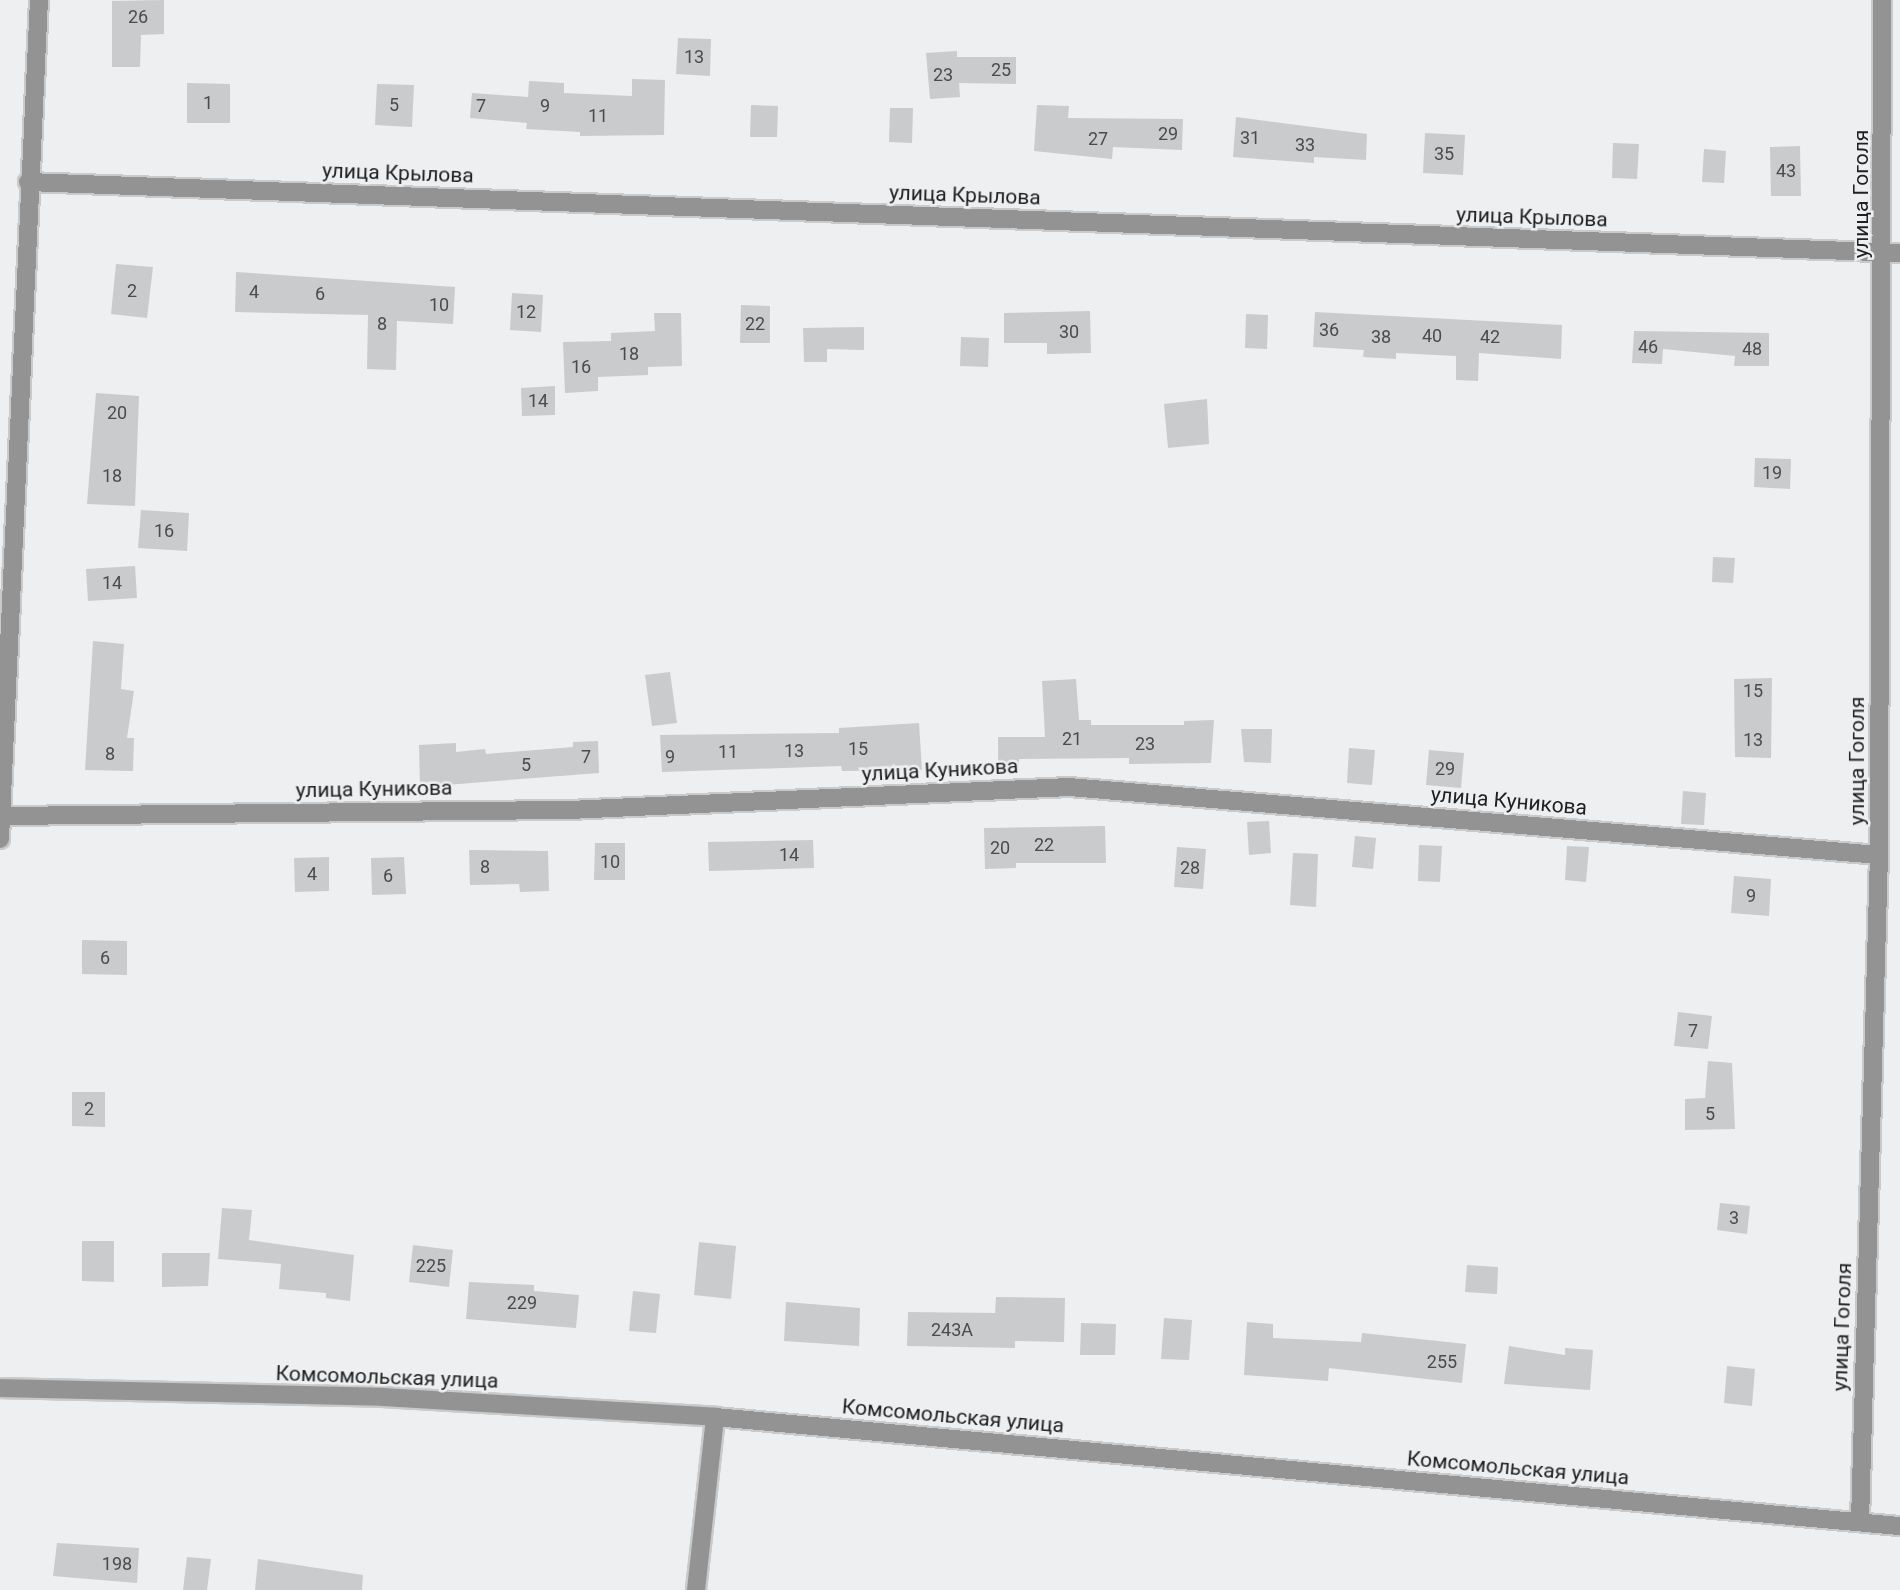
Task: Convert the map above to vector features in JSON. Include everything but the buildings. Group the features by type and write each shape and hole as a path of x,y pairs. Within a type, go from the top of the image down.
{"street":[{"path":"0,839 28,182 39,0"},
{"name":"улица Гоголя","path":"1860,1522 1879,855 1892,253 1882,0"},
{"name":"улица Крылова","path":"28,182 1892,253"},
{"name":"улица Куникова","path":"1,816 569,810 1069,787 1879,855"},
{"name":"Комсомольская улица","path":"0,1388 383,1398 715,1417 1900,1526"},
{"path":"696,1590 715,1417"}]}
